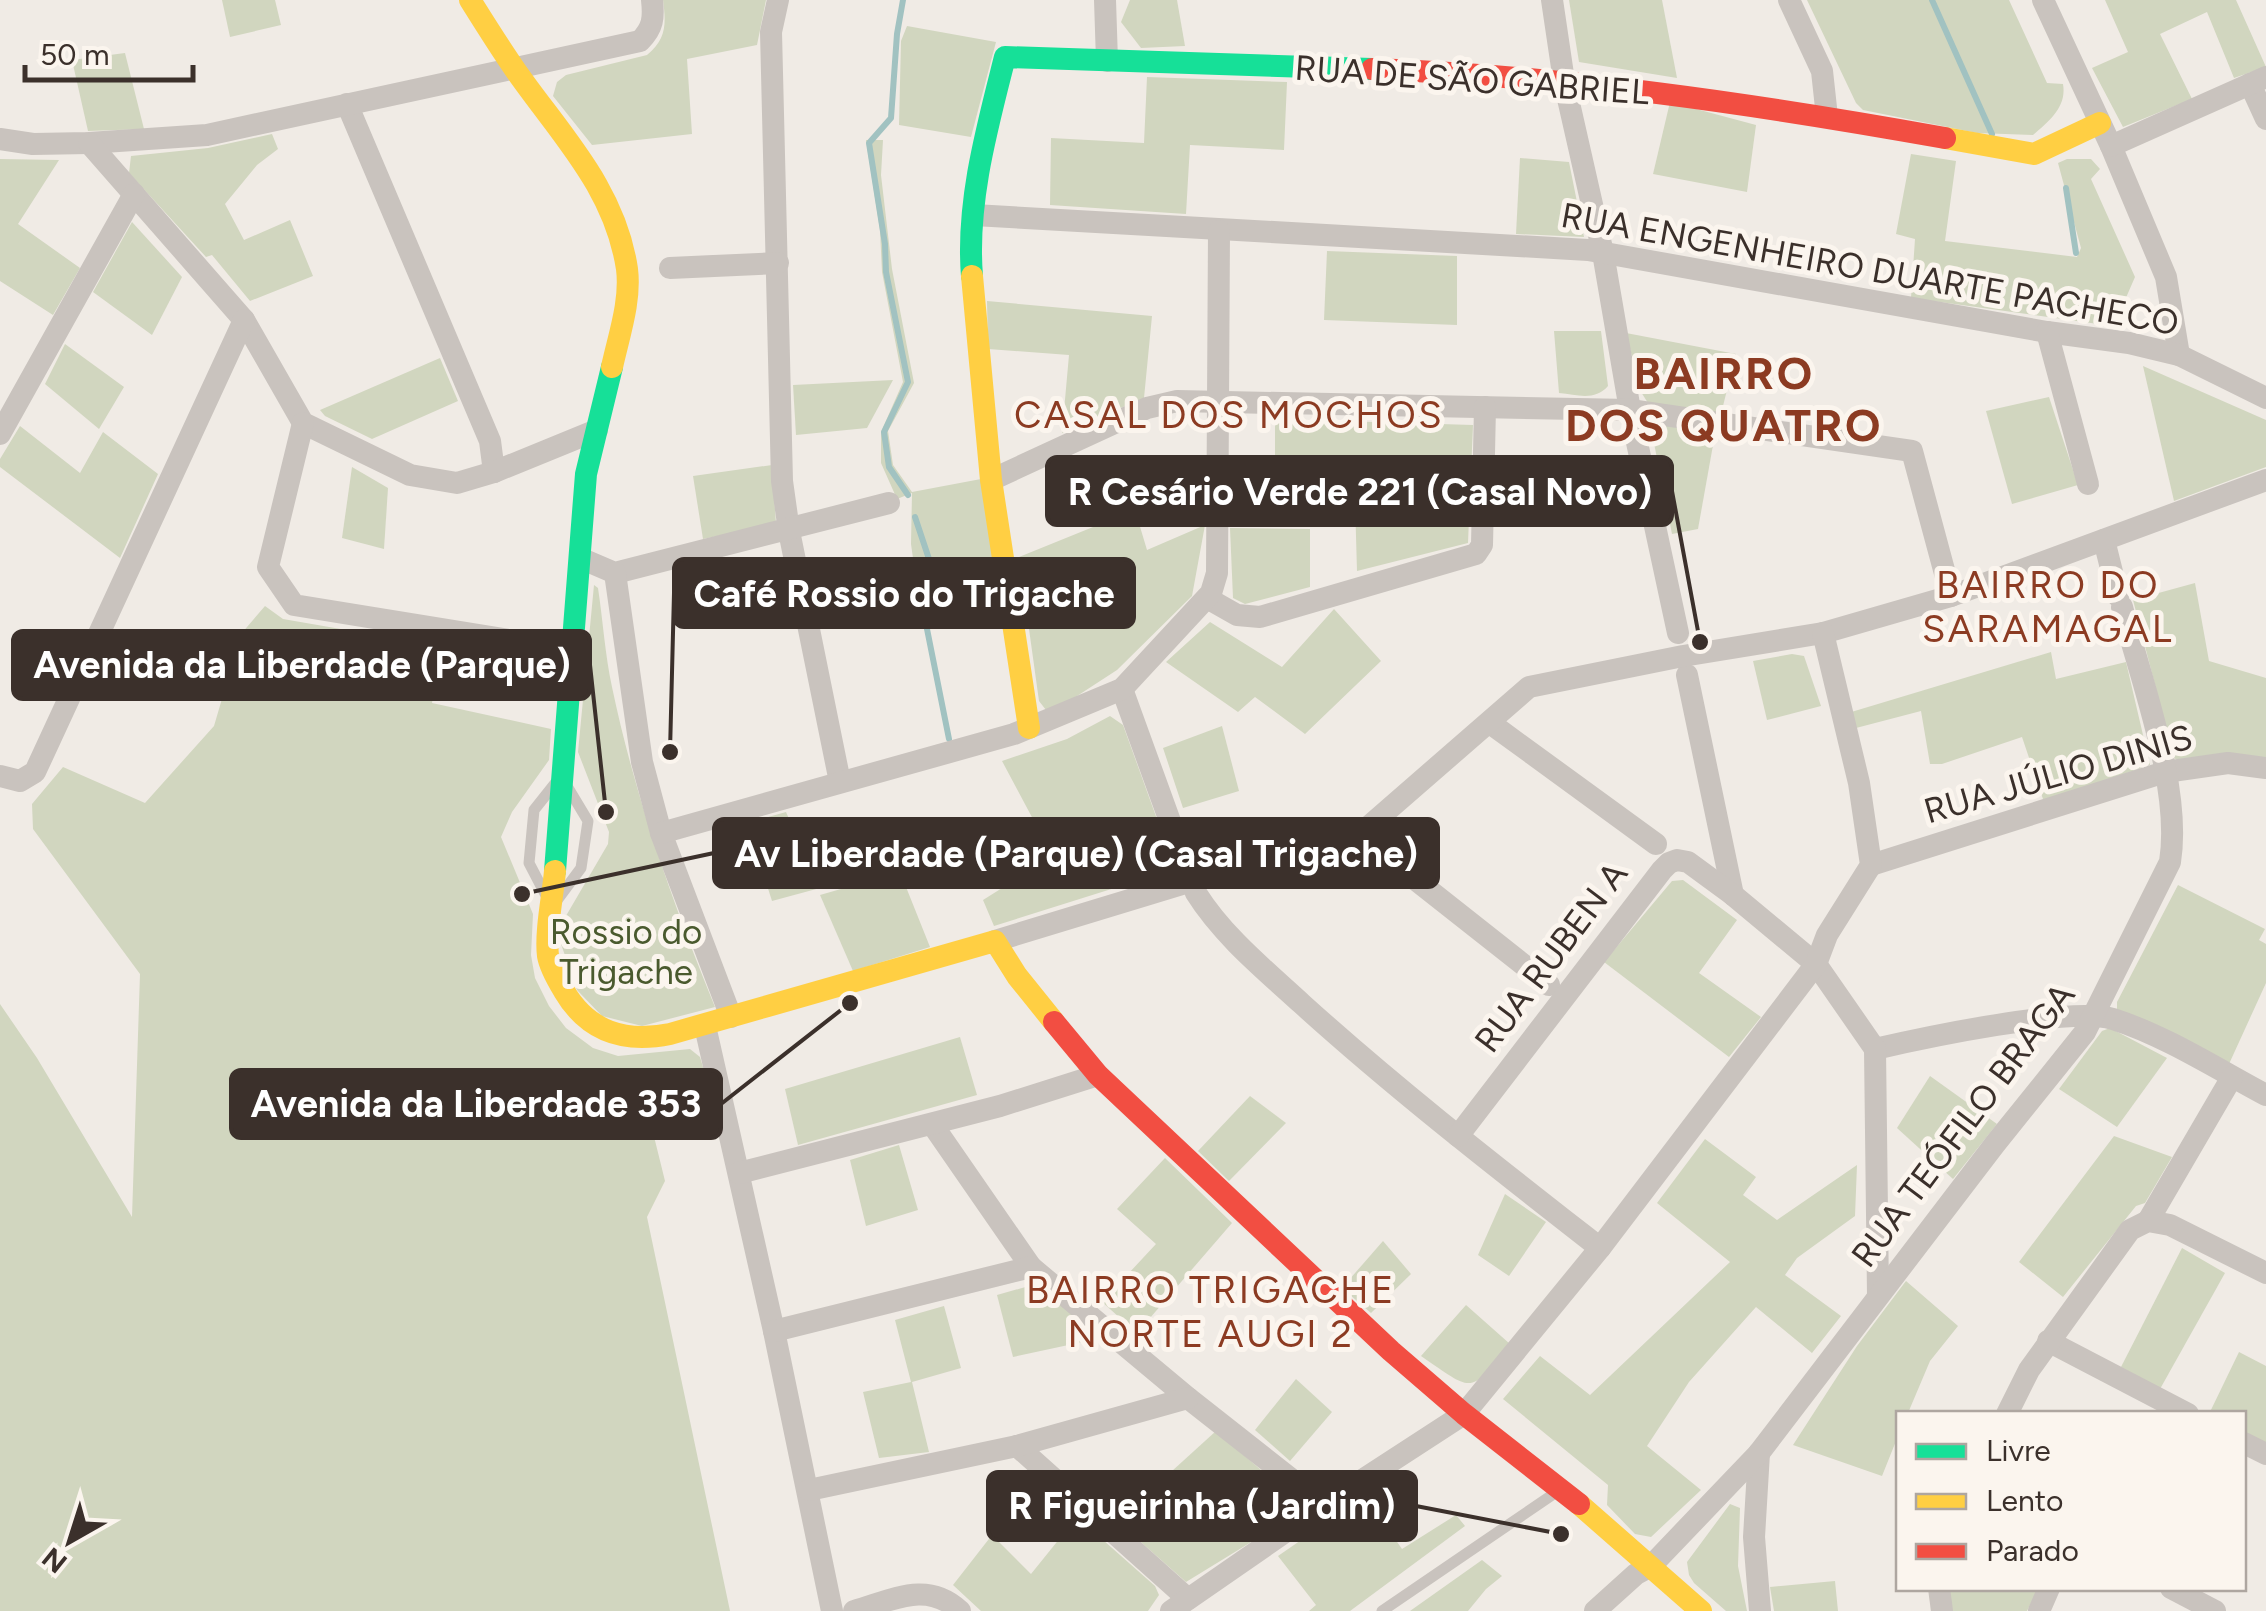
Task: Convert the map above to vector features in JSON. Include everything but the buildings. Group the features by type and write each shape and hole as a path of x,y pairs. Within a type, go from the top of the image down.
{"street":[{"path":"470,0 515,70 597,180 627,270 626,306 586,474 548,955 555,978 574,1010 613,1035 637,1039 704,1026 1360,835 1529,687 1683,655 1823,634 1951,596 2266,480"},
{"path":"0,138 33,144 208,135 640,41 650,31 654,18 652,0"},
{"path":"778,0 771,32 782,480 840,782"},
{"path":"1105,0 1107,61"},
{"path":"1552,0 1564,82 1604,253 1630,410 1733,894"},
{"path":"1789,0 1822,71 1828,117"},
{"path":"2045,1 2166,278 2179,355"},
{"name":"RUA DE SÃO GABRIEL","path":"974,215 982,143 1005,57 1483,73 1828,117 2034,154 2100,123"},
{"path":"2111,146 2258,81 2266,119"},
{"path":"346,104 490,441 494,472"},
{"path":"89,143 244,320 303,422 410,475 456,483 494,472 597,430"},
{"path":"0,434 134,194"},
{"path":"974,215 970,250 991,480 1029,728"},
{"name":"RUA ENGENHEIRO DUARTE PACHECO","path":"974,215 1604,253 2046,332 2129,343 2179,355 2266,398"},
{"path":"661,833 1029,728 1122,689 1207,598 1217,573 1219,231"},
{"path":"670,268 778,263"},
{"path":"0,776 20,781 35,772 244,320"},
{"path":"2046,332 2088,484"},
{"path":"991,480 1148,408 1177,402 1630,410 1912,450 1951,596"},
{"path":"1207,598 1236,615 1260,617 1476,554 1482,545 1485,407"},
{"path":"303,422 268,567 294,605 570,650"},
{"path":"580,558 615,574 889,504"},
{"name":"RUA TEÓFILO BRAGA","path":"1595,1611 1636,1574 1652,1566 1759,1453 2096,1016 2170,862 2175,835 2165,772 2104,540"},
{"path":"615,574 642,762 661,833 731,1017"},
{"path":"1017,1446 1179,1605 1464,1414 1600,1248 1816,964 1827,935 1872,865 1859,783 1823,634"},
{"path":"1122,689 1204,906 1256,962 1341,1039 1600,1248"},
{"path":"1490,723 1656,844"},
{"name":"RUA JÚLIO DINIS","path":"1872,865 2165,772 2228,763 2266,768"},
{"path":"1360,835 1549,985"},
{"name":"RUA RUBEN A","path":"1458,1136 1669,862 1688,862 1733,894 1816,964 1876,1049"},
{"path":"995,941 1018,976 1098,1075 1391,1351 1464,1414 1562,1488 1701,1611"},
{"path":"1878,1294 1876,1049 1975,1030 2096,1016 2124,1024 2266,1096"},
{"path":"704,1026 774,1330 832,1611"},
{"path":"739,1173 932,1124 1098,1075"},
{"path":"2008,1411 2028,1370 2048,1341 2130,1230 2148,1221 2232,1077"},
{"path":"932,1124 1032,1267 1324,1505"},
{"path":"2148,1221 2170,1224 2266,1273"},
{"path":"774,1330 1032,1267"},
{"path":"2048,1341 2182,1411"},
{"path":"809,1490 1017,1446 1188,1398"},
{"path":"1759,1453 1754,1538 1760,1611"},
{"path":"2176,1591 2206,1609"},
{"path":"854,1611 923,1592 948,1599 960,1611"}],"lane":[{"path":"1382,1611 1562,1488"}],"green space":[{"path":"222,0 275,0 281,25 230,37"},
{"path":"663,0 766,0 757,45 687,59 692,134 592,145 553,96 557,82 566,75 647,55 664,30"},
{"path":"1130,0 1177,0 1185,46 1141,48 1121,22"},
{"path":"1569,0 1662,0 1677,78 1579,62"},
{"path":"1807,0 2009,0 2047,83 2063,84 2062,100 2051,119 2033,135 1977,133 1863,110 1856,103"},
{"path":"2105,0 2236,0 2266,67 2234,78 2207,12 2160,34 2192,99 2123,127 2092,68 2128,52"},
{"path":"907,26 996,42 971,137 899,125 901,41"},
{"path":"125,53 144,129 88,131 72,60"},
{"path":"1147,77 1287,82 1284,150 1190,145 1186,214 1050,205 1051,138 1144,143"},
{"path":"1670,102 1756,125 1747,192 1653,174"},
{"path":"272,134 278,149 257,165 225,204 244,240 290,220 313,276 250,301 212,255 206,257 129,173 131,156 208,148"},
{"path":"866,140 883,140 881,175 892,269 914,383 888,431 893,465 912,492 981,479 998,593 919,601 911,544 912,493 897,499 881,463 881,432 903,382 882,272 880,230"},
{"path":"1911,154 1956,161 1945,241 2077,257 2081,248 2058,163 2091,159 2100,169 2091,179 2135,277 2125,300 2115,309 2118,322 2098,324 1911,298 1915,239 1896,234"},
{"path":"1520,158 1569,162 1584,237 1516,234"},
{"path":"0,159 59,160 18,224 80,268 53,315 0,281"},
{"path":"132,222 182,277 152,335 93,292"},
{"path":"1327,251 1457,256 1457,325 1324,320"},
{"path":"987,301 1152,316 1144,398 1062,433 1069,355 988,349"},
{"path":"1554,331 1601,331 1608,386 1603,391 1586,396 1559,393"},
{"path":"1626,333 1736,354 1720,418 1648,403 1641,392"},
{"path":"65,344 124,387 99,429 45,384"},
{"path":"440,358 458,401 372,439 320,410"},
{"path":"2143,366 2266,420 2266,467 2174,501"},
{"path":"893,380 867,428 796,435 793,385"},
{"path":"2049,397 2078,485 2012,504 1986,411"},
{"path":"1275,419 1473,425 1468,543 1357,571 1355,501 1312,499 1315,482 1275,484"},
{"path":"1657,424 1715,434 1698,529 1672,534 1652,433"},
{"path":"20,426 80,473 103,432 158,474 120,558 0,467 0,459"},
{"path":"772,465 776,524 703,539 693,476"},
{"path":"352,467 388,488 384,549 342,538"},
{"path":"1135,510 1147,550 1205,525 1192,596 1117,670 1054,711 1046,710 1039,701 1019,557"},
{"path":"1230,528 1310,529 1310,587 1245,604 1233,598"},
{"path":"2195,583 2209,661 2266,678 2266,758 2184,764 2174,758 2133,600"},
{"name":"Rossio do Trigache","path":"594,585 598,588 610,675 632,769 670,889 715,1007 642,1026 602,1016 577,990 561,944 563,921 608,844 609,832 578,752"},
{"path":"265,606 283,619 433,645 440,656 432,703 551,729 549,760 512,812 501,837 533,914 531,955 535,978 566,1028 593,1048 618,1056 690,1049 700,1057 706,1077 644,1096 665,1181 647,1217 730,1611 0,1611 0,1004 37,1058 132,1217 140,974 33,829 32,804 63,767 145,803 214,726 241,634"},
{"path":"1334,609 1381,661 1305,734 1255,697 1238,712 1166,662 1210,622 1282,667"},
{"path":"2051,652 2056,679 2126,662 2150,765 2044,802 2022,737 1942,764 1930,764 1921,711 1856,728 1848,713"},
{"path":"1792,654 1804,656 1821,706 1767,720 1753,661"},
{"path":"1110,716 1123,725 1175,869 994,926 983,900 1042,863 1034,821 1002,761 1067,739"},
{"path":"1222,726 1239,791 1183,808 1163,748"},
{"path":"786,812 820,888 772,901 747,823"},
{"path":"900,872 930,947 853,971 820,895"},
{"path":"1683,880 1737,920 1699,973 1761,1017 1729,1057 1604,962 1672,881"},
{"path":"2178,885 2265,929 2259,940 2266,944 2266,983 2229,1064 2117,1012 2117,1002"},
{"path":"2110,1028 2167,1058 2117,1127 2059,1089 2102,1031"},
{"path":"960,1037 977,1095 798,1145 785,1089"},
{"path":"1930,1076 1997,1124 1953,1179 1897,1128"},
{"path":"1250,1096 1286,1123 1229,1181 1198,1151"},
{"path":"2114,1136 2172,1157 2145,1203 2136,1206 2063,1297 2019,1262"},
{"path":"1705,1139 1756,1177 1743,1195 1777,1220 1857,1165 1855,1216 1797,1258 1785,1275 1841,1316 1812,1353 1756,1307 1689,1382 1647,1446 1701,1490 1651,1537 1635,1534 1607,1505 1608,1485 1503,1399 1540,1356 1590,1395 1730,1262 1657,1203"},
{"path":"899,1145 918,1210 866,1226 850,1160"},
{"path":"1165,1158 1232,1223 1137,1333 1102,1302 1156,1244 1117,1209"},
{"path":"1505,1194 1546,1222 1509,1276 1478,1255"},
{"path":"1383,1241 1411,1274 1371,1313 1342,1288"},
{"path":"2182,1248 2225,1273 2160,1389 2121,1367"},
{"path":"1906,1281 1958,1326 1930,1361 1909,1411 1896,1411 1896,1441 1882,1476 1793,1445 1857,1346"},
{"path":"1029,1286 1044,1287 1101,1338 1013,1357 997,1295"},
{"path":"1466,1305 1510,1344 1486,1373 1470,1383 1452,1377 1421,1356"},
{"path":"944,1306 961,1368 912,1382 929,1452 879,1458 863,1392 911,1382 895,1320"},
{"path":"2239,1352 2266,1366 2266,1444 2246,1434 2246,1411 2210,1411"},
{"path":"1296,1379 1332,1412 1290,1461 1255,1430"},
{"path":"1216,1431 1297,1501 1295,1515 1186,1582 1117,1521"},
{"path":"1365,1496 1402,1549 1456,1515 1465,1526 1350,1611 1309,1611 1316,1605 1278,1556"},
{"path":"1730,1504 1740,1508 1738,1566 1747,1611 1726,1611 1689,1575 1687,1562"},
{"path":"1077,1517 1155,1586 1159,1595 1148,1611 981,1611 953,1585 992,1535 1031,1574"},
{"path":"1482,1560 1502,1576 1468,1611 1410,1611"},
{"path":"1835,1581 1838,1611 1774,1611 1770,1587"},
{"path":"1949,1591 2037,1591 2027,1611 1952,1611"}],"waterway":[{"path":"903,0 891,118 869,143 886,272 908,382 884,432 889,467 908,495"},
{"path":"1932,0 1992,134"},
{"path":"2066,188 2076,253"},
{"path":"915,517 929,559 920,594 949,739"}],"traffic: fast":[{"path":"972,276 975,193 1005,57 1372,69"},
{"path":"555,871 586,474 612,367"}],"traffic: slow":[{"path":"470,0 584,163 611,213 621,240 628,281 612,367"},
{"path":"1945,138 2034,154 2100,123"},
{"path":"972,276 991,480 1029,728"},
{"path":"555,871 548,936 550,965 574,1005 609,1031 638,1037 670,1034 995,941 1054,1022"},
{"path":"1579,1504 1701,1611"}],"traffic: jam":[{"path":"1372,69 1660,93 1945,138"},
{"path":"1054,1022 1098,1075 1391,1351 1579,1504"}],"place":[{"name":"R Cesário Verde 221 (Casal Novo)","path":"1700,642"},
{"name":"Café Rossio do Trigache","path":"670,752"},
{"name":"Avenida da Liberdade (Parque)","path":"606,812"},
{"name":"Av Liberdade (Parque) (Casal Trigache)","path":"522,894"},
{"name":"Avenida da Liberdade 353","path":"850,1003"},
{"name":"R Figueirinha (Jardim)","path":"1561,1534"}],"district":[{"name":"BAIRRO DOS QUATRO","path":"1724,399"},
{"name":"CASAL DOS MOCHOS","path":"1229,415"},
{"name":"BAIRRO DO SARAMAGAL","path":"2048,607"},
{"name":"BAIRRO TRIGACHE NORTE AUGI 2","path":"1211,1312"}]}
